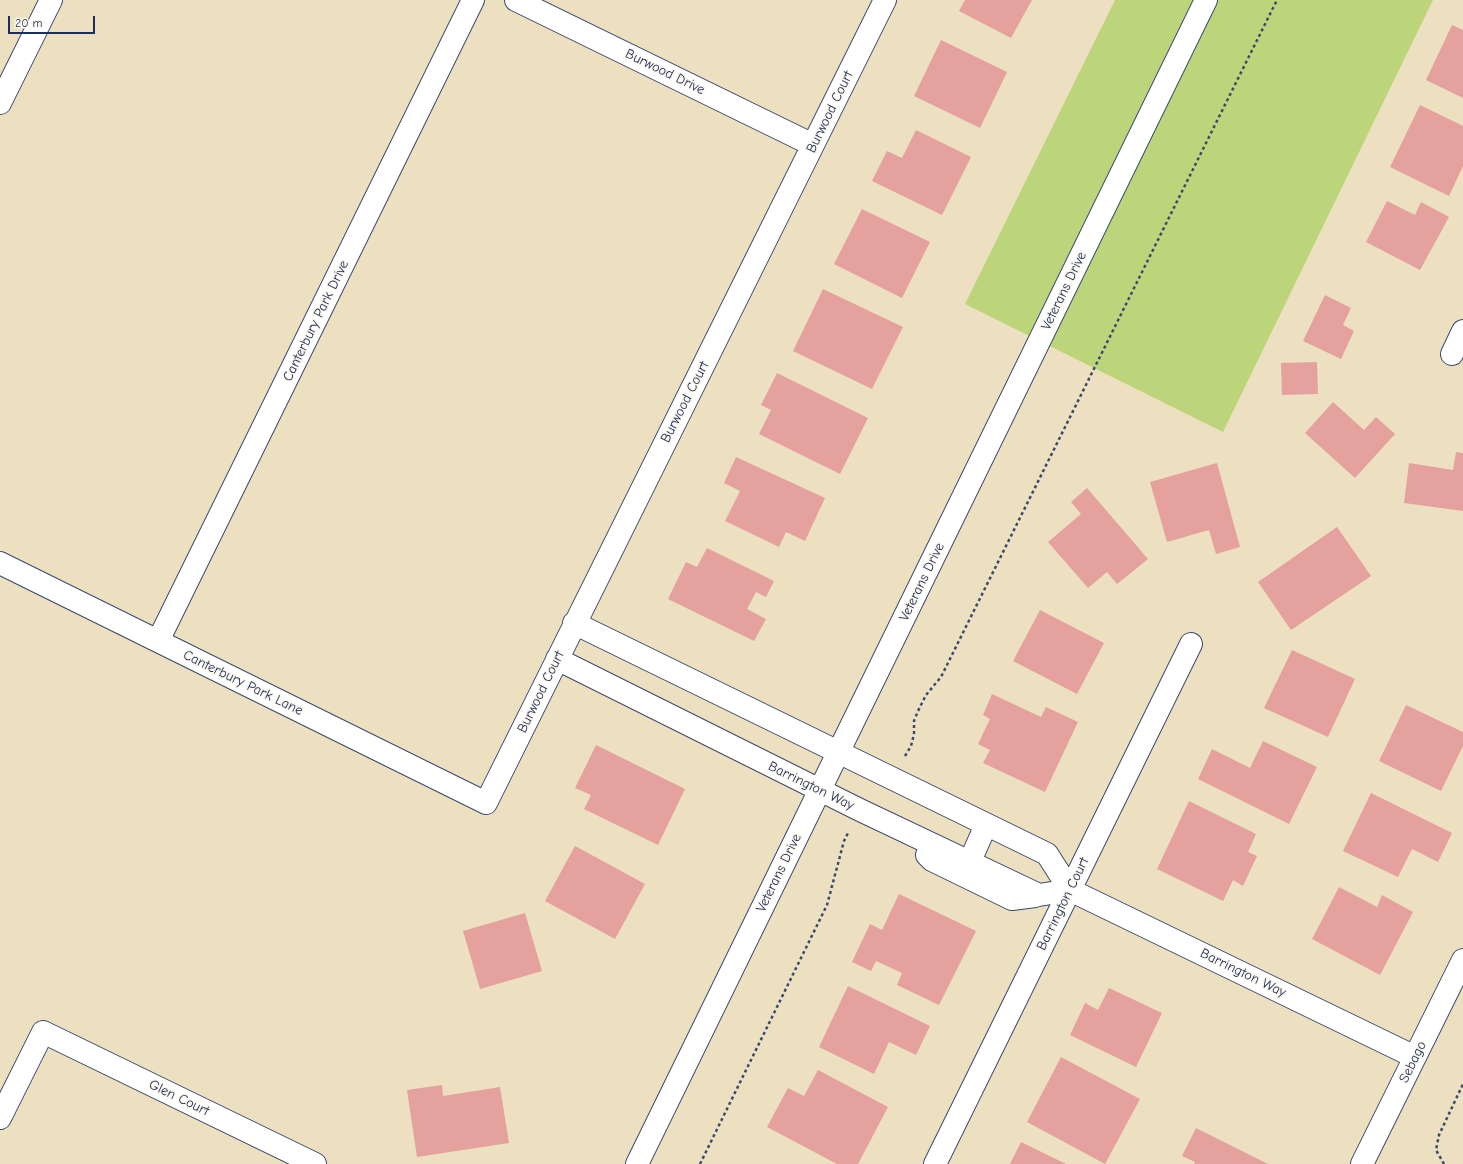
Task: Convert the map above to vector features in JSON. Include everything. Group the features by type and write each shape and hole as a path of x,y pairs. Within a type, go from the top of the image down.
{"street":[{"path":"0,103 51,0"},
{"name":"Canterbury Park Drive","path":"158,641 473,0"},
{"name":"Burwood Drive","path":"516,0 813,145"},
{"name":"Burwood Court","path":"486,803 885,0"},
{"name":"Veterans Drive","path":"637,1164 1206,0"},
{"path":"1452,354 1463,331"},
{"name":"Canterbury Park Lane","path":"0,563 486,803"},
{"path":"574,624 838,754 1047,854 1070,890 1012,899 932,860 893,825"},
{"name":"Barrington Court","path":"935,1164 1191,644"},
{"name":"Barrington Way","path":"557,659 819,790 970,861 1039,896"},
{"path":"970,861 986,825"},
{"name":"Barrington Way","path":"1070,890 1415,1057"},
{"name":"Sebago","path":"1362,1164 1463,960"},
{"name":"Glen Court","path":"0,1118 43,1032 315,1164"}],"path":[{"path":"881,774 905,756 911,746 914,734 914,721 918,711 926,695 941,677 1277,0"},
{"path":"700,1164 827,905 844,840 860,810"},
{"path":"1444,1164 1436,1150 1439,1135 1463,1084"}],"green space":[{"path":"1115,0 1433,0 1223,432 965,304"}],"building":[{"path":"965,0 1032,0 1011,38 959,11"},
{"path":"1452,25 1463,30 1463,98 1426,80"},
{"path":"941,40 1007,72 980,128 914,96"},
{"path":"1420,105 1463,126 1463,166 1449,196 1390,167"},
{"path":"916,130 971,157 942,215 872,181 887,151 902,158"},
{"path":"1387,201 1415,215 1421,202 1449,217 1420,270 1366,242"},
{"path":"862,209 930,242 902,298 834,264"},
{"path":"823,289 903,327 872,389 793,351"},
{"path":"1325,295 1351,308 1343,325 1354,331 1341,359 1303,341"},
{"path":"1317,362 1318,394 1282,395 1281,363"},
{"path":"777,373 868,418 840,474 759,434 771,410 761,405"},
{"path":"1333,402 1364,430 1376,417 1395,434 1355,478 1305,433"},
{"path":"1456,452 1463,453 1463,511 1404,503 1409,463 1453,470"},
{"path":"736,457 825,498 805,541 786,532 779,547 725,521 740,491 724,483"},
{"path":"1217,463 1240,547 1216,554 1209,530 1167,542 1150,482"},
{"path":"1087,488 1148,559 1117,584 1107,572 1088,588 1048,542 1081,514 1071,502"},
{"path":"1337,527 1371,576 1291,630 1258,582"},
{"path":"707,548 774,581 766,597 756,592 747,609 766,619 754,641 668,599 686,562 697,567"},
{"path":"1040,610 1104,643 1077,694 1013,661"},
{"path":"1292,650 1355,679 1328,737 1264,708"},
{"path":"992,694 1041,717 1046,707 1078,722 1045,792 983,763 990,750 978,744 990,719 983,715"},
{"path":"1406,705 1463,732 1463,746 1441,791 1379,761"},
{"path":"1263,741 1317,767 1289,824 1198,779 1212,749 1250,768"},
{"path":"596,745 685,789 658,845 584,809 591,795 575,788"},
{"path":"1371,793 1452,833 1438,862 1412,849 1398,877 1343,851"},
{"path":"1189,801 1256,834 1248,852 1257,856 1243,886 1233,880 1223,901 1157,869"},
{"path":"575,846 645,884 615,939 545,901"},
{"path":"1339,887 1377,907 1382,895 1413,912 1380,975 1312,939"},
{"path":"899,894 976,931 939,1005 897,985 902,973 876,961 871,971 852,962 870,924 882,930"},
{"path":"525,913 542,971 480,989 463,931"},
{"path":"848,986 930,1026 916,1055 889,1042 874,1074 819,1047"},
{"path":"1109,988 1162,1013 1136,1067 1070,1035 1085,1003 1098,1010"},
{"path":"1061,1057 1140,1099 1105,1164 1027,1122"},
{"path":"818,1070 888,1107 858,1164 837,1164 767,1127 788,1088 804,1096"},
{"path":"442,1085 443,1096 500,1087 509,1143 417,1157 407,1090"},
{"path":"1196,1128 1268,1164 1194,1164 1195,1162 1182,1156"},
{"path":"1021,1142 1066,1164 1010,1164"}]}
